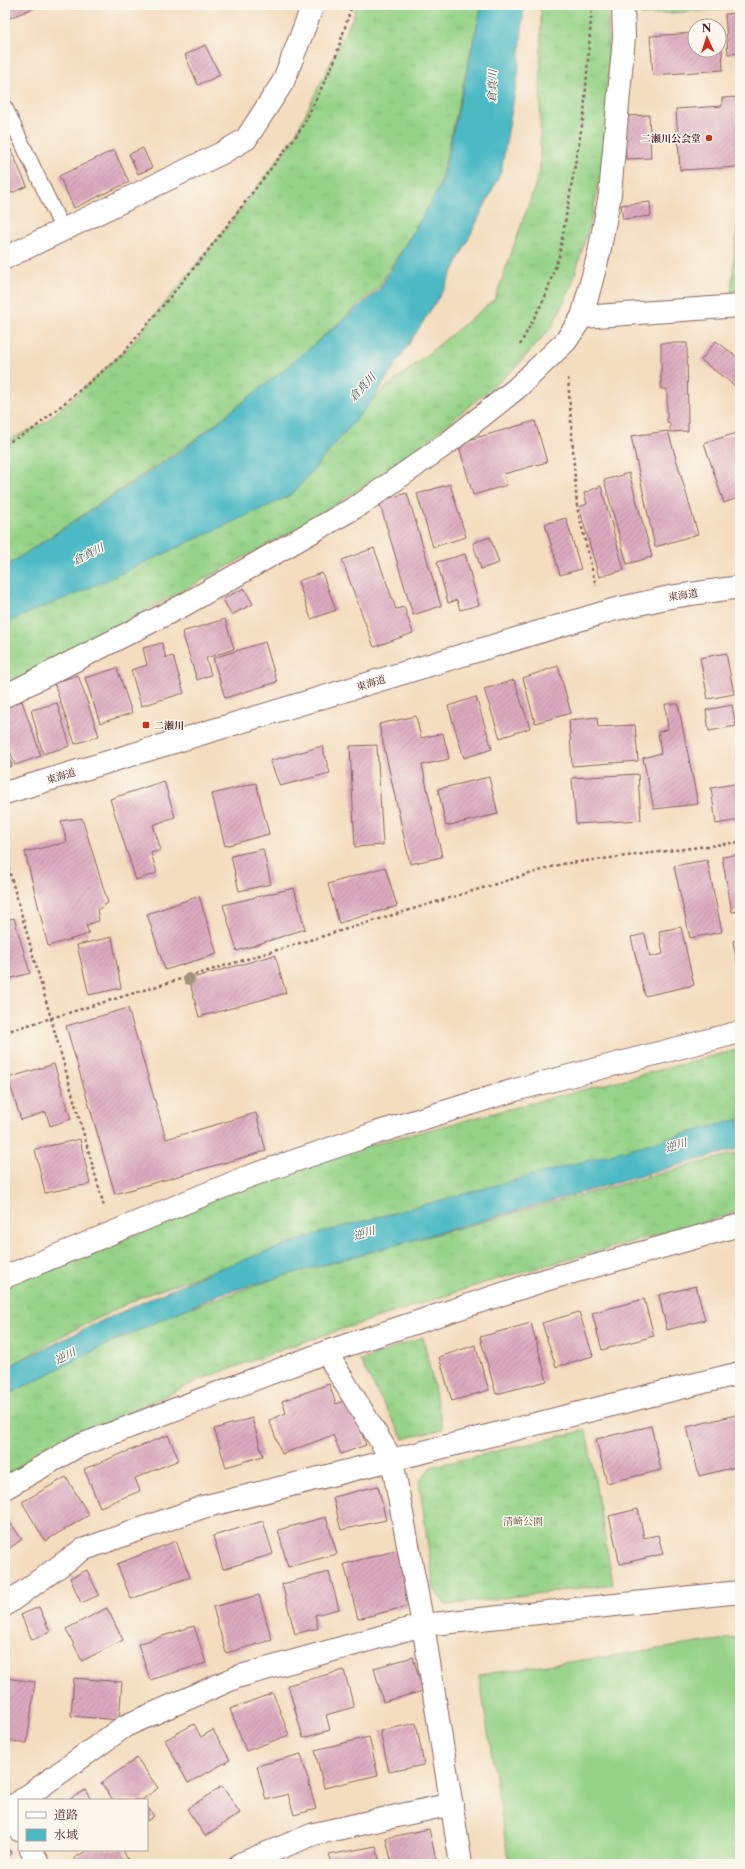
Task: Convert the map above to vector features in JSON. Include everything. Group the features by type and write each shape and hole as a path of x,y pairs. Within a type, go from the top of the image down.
{"street":[{"path":"5,258 222,153 246,138 283,82 313,5"},
{"path":"5,696 184,605 361,504 449,442 518,388 566,341 582,317 599,253 610,194 624,37 623,5"},
{"path":"582,317 740,306"},
{"name":"東海道","path":"5,793 612,610 670,597 740,587"},
{"path":"5,1277 247,1177 376,1133 515,1090 740,1032"},
{"path":"5,1488 76,1447 326,1352 546,1280 740,1225"},
{"path":"326,1352 392,1460 423,1625 461,1864"},
{"path":"5,1605 82,1550 203,1507 740,1373"},
{"path":"22,1799 125,1726 237,1677 423,1625 740,1592"},
{"path":"240,1864 314,1834 452,1804"},
{"path":"13,1805 18,1826"},
{"path":"32,1851 39,1864"}],"lane":[{"path":"5,107 63,230"}],"path":[{"path":"5,444 32,430 122,355 204,257 302,128 334,62 352,5"},
{"path":"516,351 545,297 559,256 584,114 592,5"},
{"path":"566,341 577,507 597,592"},
{"path":"5,1032 562,864 740,842"},
{"path":"5,856 105,1211"}],"green space":[{"path":"356,5 482,5 438,192 378,288 295,361 196,439 5,567 5,442 46,422 129,347 226,228 293,139 354,15"},
{"path":"541,5 608,5 609,127 592,217 571,287 552,327 513,370 405,459 307,523 43,667 5,685 5,620 295,491 374,398 495,299 540,172"},
{"path":"641,5 740,5 740,8 642,15"},
{"path":"739,208 740,291 731,292"},
{"path":"740,1049 740,1121 210,1272 143,1296 62,1336 5,1369 5,1278 247,1177"},
{"path":"740,1152 740,1212 487,1282 303,1342 199,1380 71,1440 5,1476 5,1396 30,1379 183,1310 289,1274"},
{"path":"423,1337 443,1429 403,1439 360,1361"},
{"name":"清崎公園","path":"586,1430 613,1584 446,1605 434,1589 419,1481 431,1467"},
{"path":"740,1637 740,1864 509,1864 479,1675"}],"water":[{"name":"倉真川","path":"482,5 524,5 518,74 501,172 444,289 374,398 295,491 289,496 85,590 5,623 5,567 184,449 287,367 379,290 441,185"},
{"name":"逆川","path":"740,1119 740,1148 220,1294 111,1342 5,1396 5,1368 106,1319 210,1272 316,1234"}],"building":[{"path":"5,5 40,5 5,20"},
{"path":"740,13 740,53 728,54 727,18 725,18 725,14"},
{"path":"687,34 687,58 722,58 723,70 653,75 650,36"},
{"path":"205,45 220,75 198,85 185,55"},
{"name":"二瀬川公会堂","path":"740,97 740,167 680,170 676,109 722,106 722,98"},
{"path":"649,115 651,158 626,159 624,116"},
{"path":"10,148 27,186 5,196 5,151"},
{"path":"143,148 152,168 138,174 129,154"},
{"path":"114,150 129,182 74,208 59,176"},
{"path":"650,202 651,216 623,219 621,205"},
{"path":"716,341 740,359 739,389 701,360"},
{"path":"661,343 687,343 688,431 670,432 670,423 667,422 667,389 661,389"},
{"path":"535,421 547,462 504,474 507,485 473,495 458,443"},
{"path":"668,431 698,534 655,547 631,436"},
{"path":"740,432 740,497 724,503 704,443"},
{"path":"629,473 652,557 627,564 604,480"},
{"path":"450,484 466,537 433,547 417,494"},
{"path":"601,486 624,570 599,577 579,507 587,504 584,493"},
{"path":"407,493 441,606 413,615 379,501"},
{"path":"566,518 581,569 560,575 545,524"},
{"path":"490,537 499,563 481,569 473,543"},
{"path":"374,548 396,609 404,607 413,633 374,647 342,560"},
{"path":"465,554 479,605 460,610 457,600 448,603 437,562"},
{"path":"322,573 336,610 311,619 298,581"},
{"path":"244,588 253,604 231,615 223,599"},
{"path":"225,619 234,649 206,658 211,675 197,680 182,632"},
{"path":"265,642 277,682 225,698 213,658"},
{"path":"162,643 166,658 173,656 184,693 141,706 131,670 147,665 143,648"},
{"path":"726,653 734,694 708,699 700,658"},
{"path":"740,660 740,681 739,681 736,661"},
{"path":"558,666 571,713 535,723 523,678"},
{"path":"117,668 132,713 100,723 85,678"},
{"path":"78,675 99,736 75,744 54,683"},
{"path":"514,680 530,728 500,738 484,689"},
{"path":"476,697 492,749 464,758 448,706"},
{"path":"22,701 41,756 15,765 5,736 5,706"},
{"path":"57,703 70,746 43,754 31,710"},
{"path":"665,704 678,704 698,804 654,809 643,758 661,753 658,732 668,729"},
{"path":"732,705 736,726 709,731 706,710"},
{"path":"416,716 421,738 443,733 449,759 422,765 442,857 410,864 379,724"},
{"path":"597,717 598,727 635,725 638,761 572,766 569,720"},
{"path":"377,745 383,845 355,847 350,746"},
{"path":"322,746 330,773 280,786 270,761"},
{"path":"5,748 12,766 5,768"},
{"path":"638,774 641,820 576,824 572,778"},
{"path":"489,777 498,814 446,826 438,789"},
{"path":"164,781 175,817 153,825 161,850 151,853 157,873 136,880 110,799"},
{"path":"256,783 269,834 225,846 212,794"},
{"path":"740,783 740,820 716,824 711,788"},
{"path":"82,818 108,903 97,910 99,921 86,925 89,934 48,946 25,852 67,842 61,821"},
{"path":"263,849 271,884 239,891 231,856"},
{"path":"740,854 740,911 732,912 722,857"},
{"path":"707,860 722,932 690,938 674,866"},
{"path":"385,867 397,906 339,923 328,884"},
{"path":"294,888 305,929 237,951 223,905"},
{"path":"199,896 217,954 165,970 147,914"},
{"path":"14,918 30,973 5,980 5,920"},
{"path":"681,927 694,985 645,996 631,937 645,934 650,957 663,954 659,931"},
{"path":"112,937 121,988 89,995 77,945"},
{"path":"740,939 740,972 739,972 733,941"},
{"path":"275,955 286,993 199,1017 189,979"},
{"path":"128,1008 166,1139 256,1113 266,1151 115,1194 66,1026"},
{"path":"54,1064 71,1119 50,1126 46,1112 21,1120 8,1078"},
{"path":"80,1139 90,1184 45,1193 35,1149"},
{"path":"696,1286 705,1320 667,1330 659,1295"},
{"path":"644,1299 654,1336 602,1350 592,1313"},
{"path":"579,1312 593,1356 556,1367 542,1323"},
{"path":"531,1323 547,1381 496,1394 480,1337"},
{"path":"475,1345 489,1390 452,1401 439,1357"},
{"path":"329,1384 336,1404 349,1399 366,1445 341,1454 333,1435 282,1454 269,1420 286,1413 282,1401"},
{"path":"740,1414 740,1466 699,1476 687,1427"},
{"path":"252,1418 263,1456 226,1467 214,1429"},
{"path":"651,1426 661,1470 607,1483 596,1439"},
{"path":"168,1435 179,1460 135,1478 140,1491 100,1507 84,1469"},
{"path":"66,1477 89,1515 45,1541 22,1502"},
{"path":"378,1486 386,1520 341,1530 333,1497"},
{"path":"638,1509 644,1538 658,1535 663,1554 620,1564 609,1516"},
{"path":"5,1516 22,1539 5,1552"},
{"path":"326,1517 337,1554 288,1567 278,1530"},
{"path":"263,1521 273,1554 223,1569 213,1536"},
{"path":"176,1541 190,1577 131,1599 117,1564"},
{"path":"398,1550 412,1605 358,1619 344,1564"},
{"path":"87,1570 99,1595 81,1603 70,1578"},
{"path":"329,1572 339,1609 315,1615 318,1628 295,1634 282,1584"},
{"path":"259,1595 272,1640 226,1653 213,1607"},
{"path":"39,1607 50,1632 32,1640 21,1615"},
{"path":"107,1608 123,1640 82,1661 66,1629"},
{"path":"194,1626 206,1663 150,1680 138,1644"},
{"path":"413,1657 423,1691 383,1702 374,1668"},
{"path":"344,1670 354,1707 326,1715 330,1730 303,1738 288,1685"},
{"path":"5,1678 35,1682 27,1743 5,1740"},
{"path":"74,1678 122,1682 119,1720 71,1716"},
{"path":"273,1693 289,1735 246,1751 230,1709"},
{"path":"416,1723 424,1765 389,1772 380,1731"},
{"path":"194,1724 201,1737 213,1730 230,1760 188,1783 165,1740"},
{"path":"369,1737 378,1775 324,1788 315,1750"},
{"path":"301,1754 316,1809 294,1815 288,1794 266,1800 257,1766"},
{"path":"137,1758 158,1788 143,1799 112,1799 101,1783"},
{"path":"222,1786 240,1813 205,1836 187,1809"},
{"path":"85,1790 90,1799 71,1799"},
{"path":"148,1807 154,1816 148,1820"},
{"path":"429,1829 437,1864 392,1864 386,1838"},
{"path":"5,1846 12,1853 5,1860"},
{"path":"376,1846 380,1864 331,1864 329,1855"},
{"path":"86,1851 124,1851 130,1864 78,1864 74,1858"}],"place":[{"name":"二瀬川公会堂","path":"709,138"},
{"name":"二瀬川","path":"146,725"}]}
